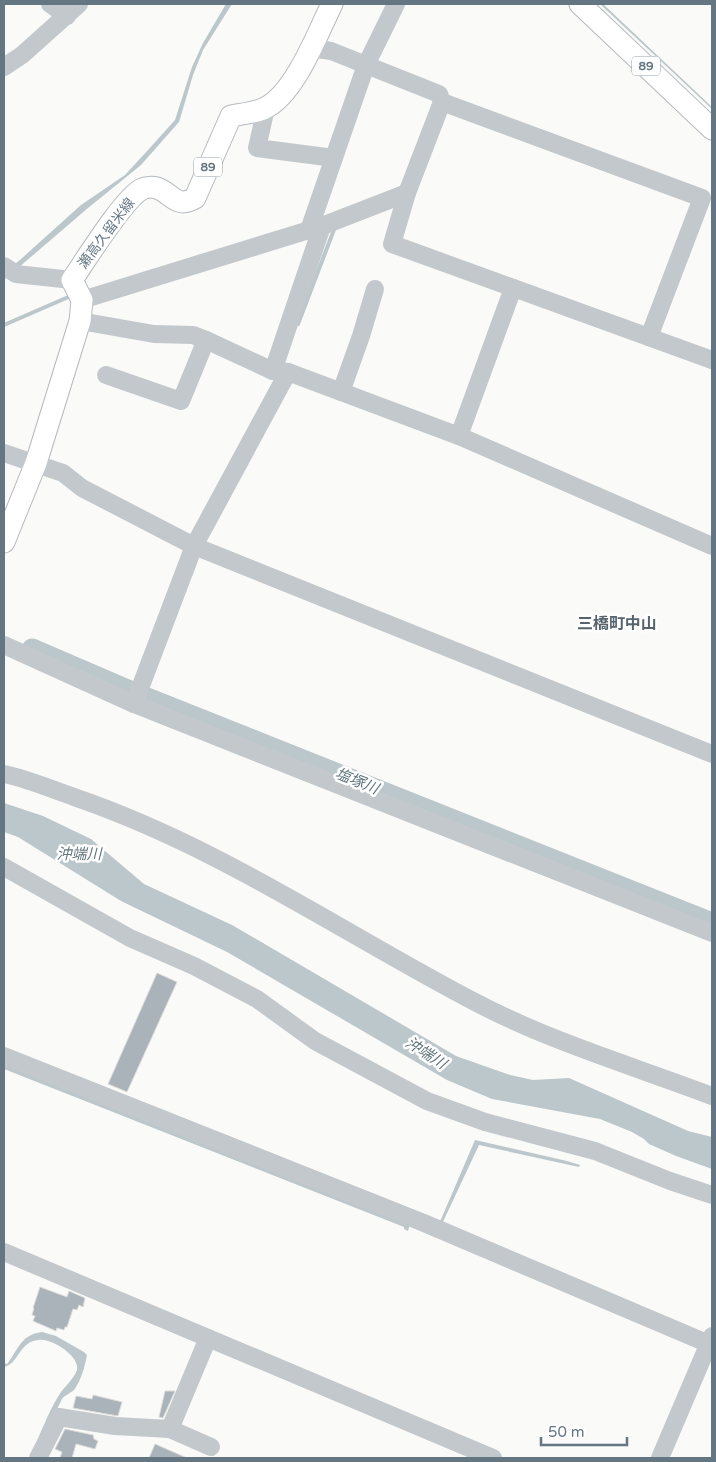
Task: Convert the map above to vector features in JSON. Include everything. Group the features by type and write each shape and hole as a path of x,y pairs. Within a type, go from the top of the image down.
{"main road":[{"name":"瀬高久留米線","path":"4,542 36,463 80,321 77,291 124,204 141,189 148,187 157,188 181,203 195,198 231,116 266,108 278,99 298,74 332,4"},
{"name":"89","path":"580,4 712,128"}],"street":[{"path":"50,4 73,10"},
{"path":"134,704 194,546 281,372 315,228 334,158 366,65 396,4"},
{"path":"4,67 22,55 73,10"},
{"path":"311,48 331,50 439,94 442,102 407,193 392,244 712,360"},
{"path":"442,102 702,198 649,337"},
{"path":"266,108 257,148 334,158"},
{"path":"8,269 77,291 315,228 407,193"},
{"path":"459,436 513,288"},
{"path":"341,392 376,289"},
{"path":"80,321 154,334 192,336 206,340 281,372 459,436 712,546"},
{"path":"106,375 181,401 206,340"},
{"path":"4,453 63,473 82,488 194,546 712,754"},
{"path":"4,646 134,704 712,933"},
{"path":"4,774 141,822 212,855 476,1002 518,1023 554,1039 712,1096"},
{"path":"4,868 130,938 194,966 258,999 315,1041 427,1101 485,1122 595,1151 670,1181 712,1195"},
{"path":"4,1056 424,1223 711,1340 660,1458"},
{"path":"4,1252 493,1458"},
{"path":"170,1429 208,1338"},
{"path":"38,1458 59,1417 115,1426 170,1429 211,1447"}],"water":[{"path":"226,4 232,4 203,50 193,75 179,122 141,165 4,280 4,273 81,205 125,175 175,120 192,67 203,43"},
{"path":"600,4 603,4 712,109"},
{"name":"沖端川","path":"4,803 43,816 91,839 144,884 232,925 456,1056 510,1075 533,1080 569,1078 688,1131 712,1137 712,1169 649,1144 632,1132 600,1119 492,1099 447,1080 227,952 121,901 18,837 4,832"},
{"path":"4,1065 410,1224 408,1231 404,1227 4,1069"},
{"path":"475,1140 580,1165 579,1167 479,1145 441,1226 439,1224"},
{"path":"42,1332 56,1336 87,1355 82,1373 74,1390 62,1399 33,1458 30,1458 55,1403 77,1370 74,1359 64,1349 44,1340 32,1341 27,1344 13,1362 4,1367 4,1363 7,1364 24,1339"}],"building":[{"path":"157,973 177,982 127,1092 108,1084"},
{"path":"40,1287 67,1297 69,1291 85,1298 83,1307 79,1305 77,1310 73,1309 67,1327 64,1330 57,1328 56,1331 33,1321 35,1316 32,1315 33,1308"},
{"path":"165,1391 175,1391 163,1418 159,1417"},
{"path":"93,1395 122,1402 118,1416 73,1408 76,1396 92,1399"},
{"path":"65,1429 93,1435 94,1439 98,1441 95,1449 76,1444 72,1458 60,1458 62,1452 55,1449"},
{"path":"155,1444 187,1458 149,1458"}],"waterway":[{"path":"298,324 335,227"},
{"path":"4,325 73,295"},
{"name":"塩塚川","path":"32,649 132,692 712,923"}],"district":[{"name":"三橋町中山","path":"617,623"}]}
